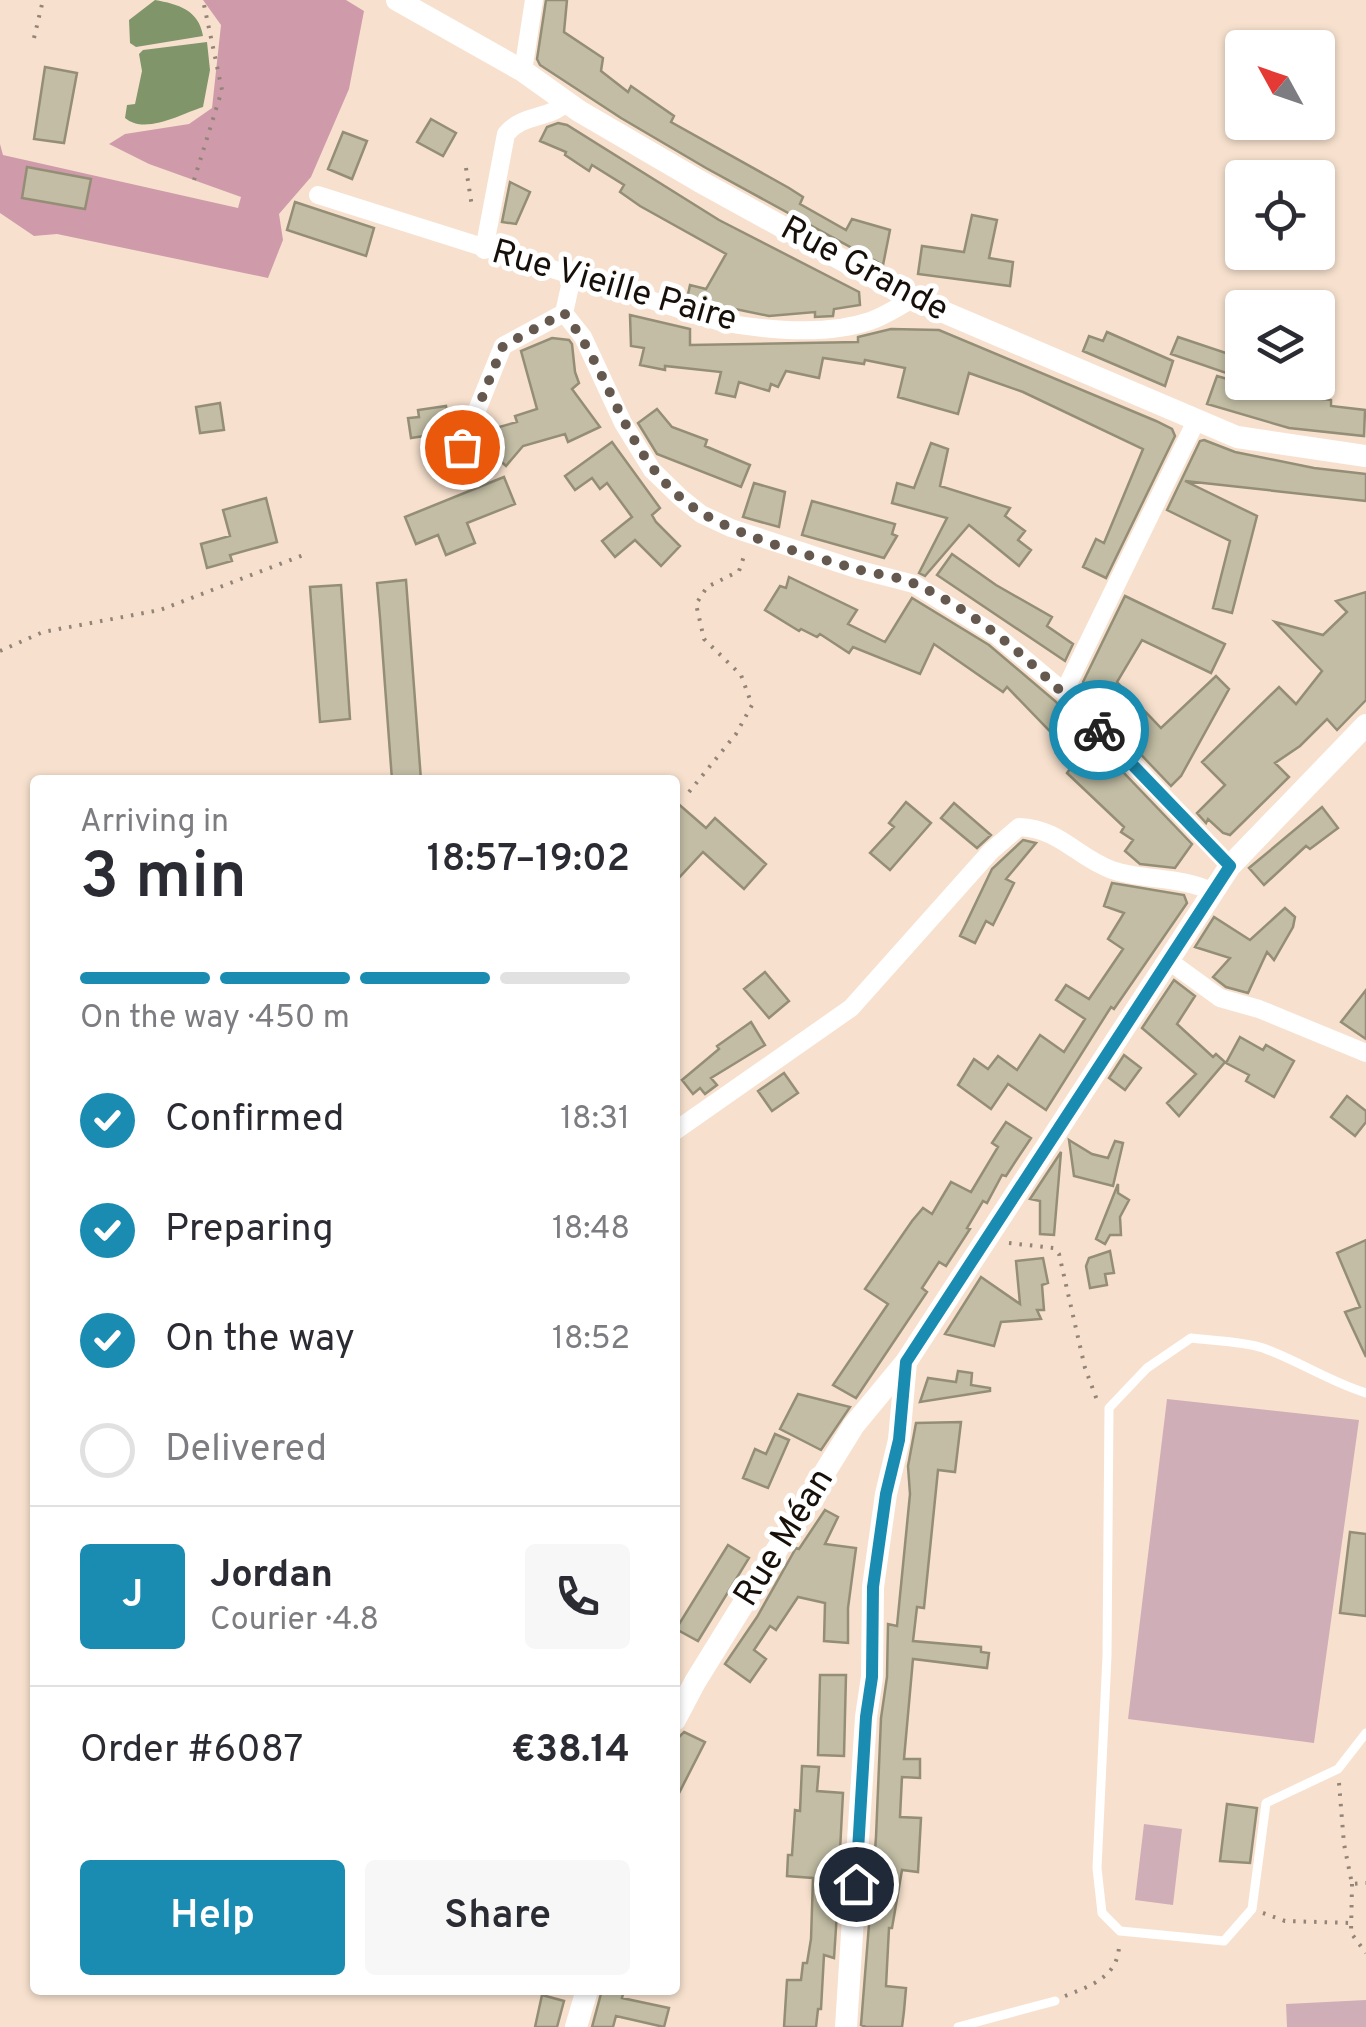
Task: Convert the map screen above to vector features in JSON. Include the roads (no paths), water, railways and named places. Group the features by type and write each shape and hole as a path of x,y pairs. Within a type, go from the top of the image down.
{"street":[{"name":"Rue Grande","path":"397,0 523,71 567,102 700,181 913,300 1237,437 1366,456"},
{"path":"523,71 534,0"},
{"path":"484,250 506,134 515,124 529,117 556,113 567,102"},
{"name":"Rue Vieille Paire","path":"318,195 720,322 770,331 869,322 913,300"},
{"path":"572,277 566,304 622,423 652,470 702,514 751,535 914,584 996,635 1064,692 1230,866"},
{"path":"463,466 462,447 503,346 566,304"},
{"path":"1064,692 1198,419"},
{"name":"Rue Méan","path":"680,1710 854,1425 906,1362 1230,866 1366,724"},
{"path":"680,1128 851,1008 991,851 1019,827 1059,836 1107,868 1139,878 1198,885 1213,892"},
{"path":"1169,961 1220,998 1304,1026 1366,1054"},
{"path":"846,2027 866,1717 872,1677 873,1587 886,1494 899,1440 906,1362"},
{"path":"576,2027 586,1995"}],"lane":[{"path":"1366,1393 1338,1384 1259,1346 1192,1338 1148,1368 1109,1408 1107,1656 1096,1868 1102,1913 1120,1931 1224,1941 1252,1909 1266,1803 1338,1768 1366,1732"},
{"path":"958,2027 1056,2000"}]}
